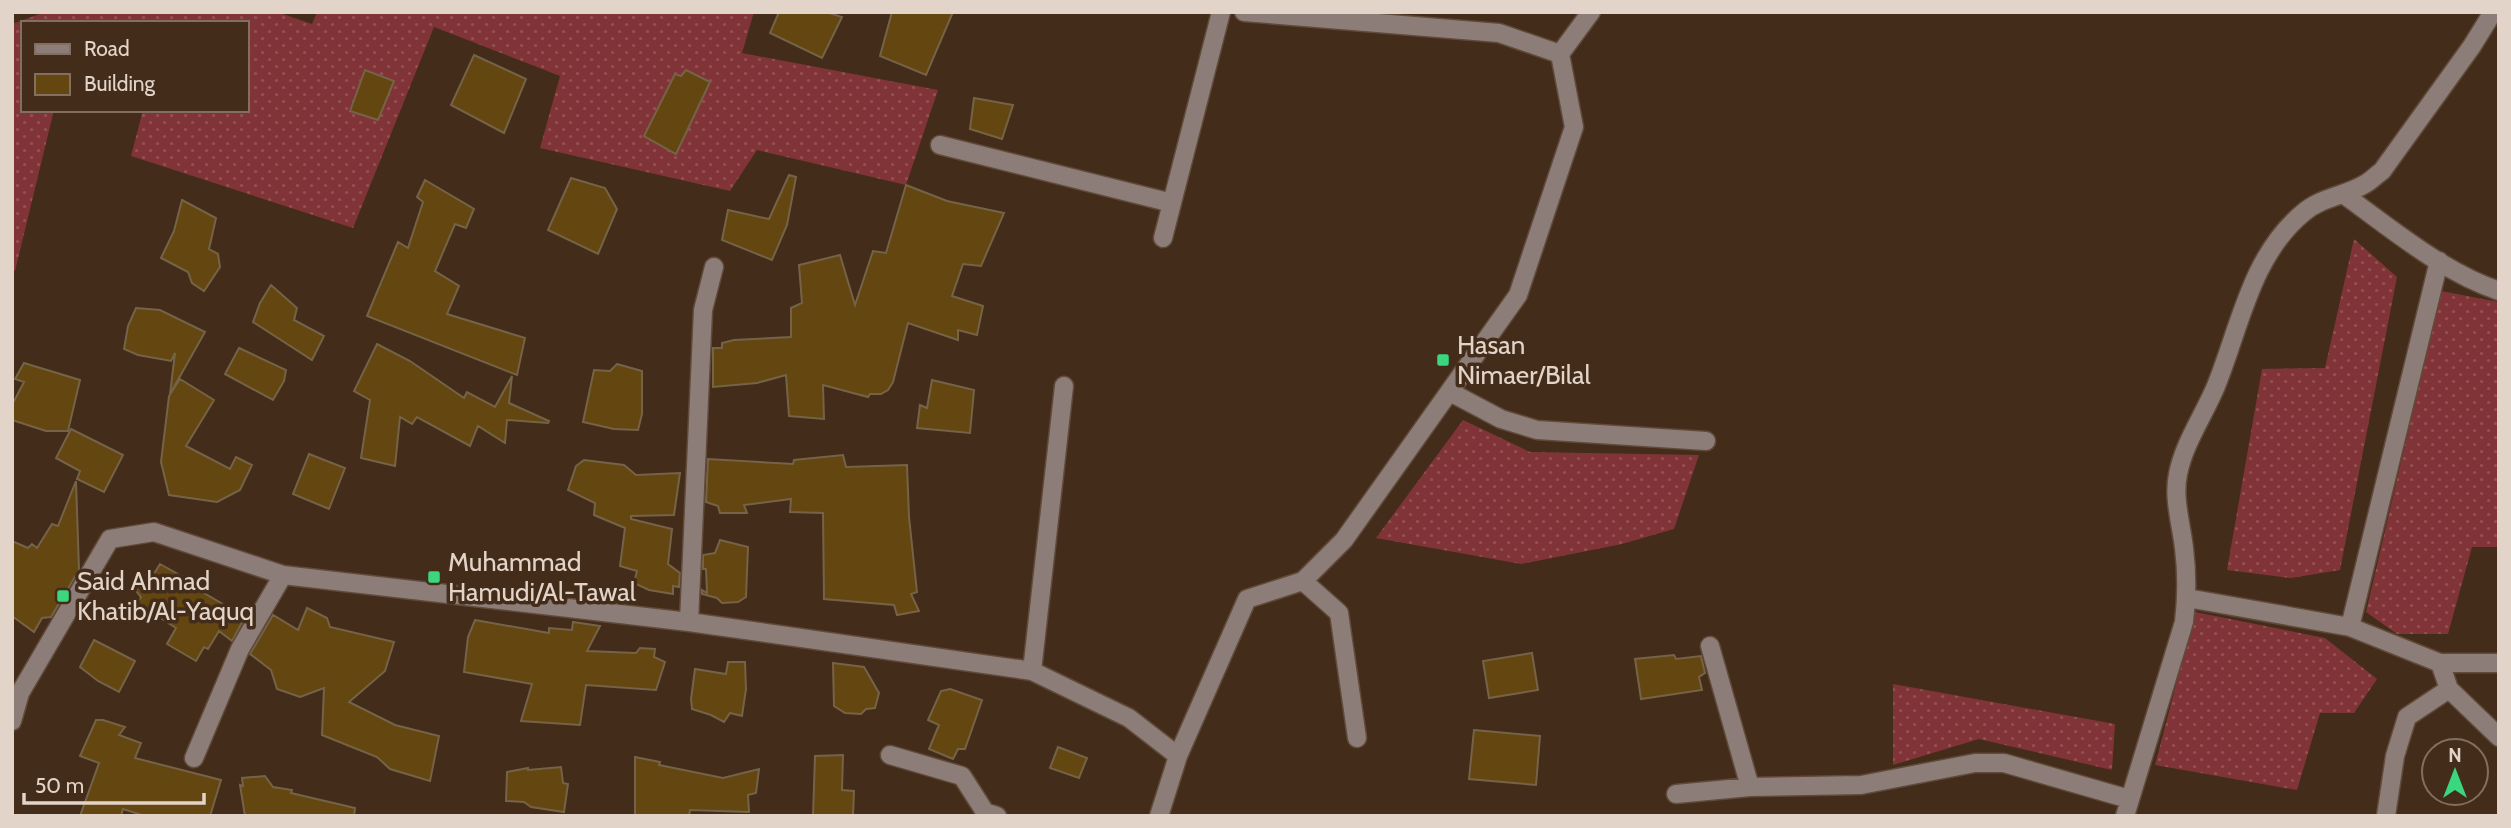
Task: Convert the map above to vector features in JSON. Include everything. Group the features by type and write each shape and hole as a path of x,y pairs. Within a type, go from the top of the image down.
{"street":[{"path":"1163,238 1221,12"},
{"path":"1244,12 1499,33 1560,54"},
{"path":"1159,816 1178,756 1247,598 1303,582 1344,540 1518,295 1574,127 1560,54 1591,12"},
{"path":"1676,794 1750,787 1861,785 1975,763 2004,763 2127,807 2184,622 2187,598 2177,501 2178,474 2188,444 2216,387 2249,290 2281,236 2302,213 2318,202 2365,184 2382,171 2472,46 2493,12"},
{"path":"940,145 1172,203"},
{"path":"2343,194 2474,283 2499,291"},
{"path":"2350,627 2439,261"},
{"path":"689,622 703,310 714,267"},
{"path":"1032,671 1064,386"},
{"path":"1450,392 1501,419 1537,430 1706,441"},
{"path":"12,722 20,693 110,539 153,532 283,575 689,622 1032,671 1129,718 1178,756"},
{"path":"194,758 240,649 283,575"},
{"path":"1303,582 1339,613 1357,738"},
{"path":"2187,598 2350,627 2440,663 2499,663"},
{"path":"1710,646 1750,787"},
{"path":"2440,663 2449,689 2499,737"},
{"path":"2386,816 2395,756 2407,717 2449,689"},
{"path":"890,755 962,776 985,812 997,816"}],"shaded area":[{"path":"45,12 277,12 312,24 317,12 754,12 742,53 938,90 906,185 757,150 730,191 540,148 560,76 434,27 353,228 131,156 142,112 248,112 248,21 21,21 21,112 54,112 15,271 12,270 12,24"},
{"path":"2354,239 2397,277 2340,570 2291,578 2227,570 2262,369 2325,368"},
{"path":"2441,291 2499,302 2499,547 2472,547 2448,634 2397,634 2366,612"},
{"path":"1463,420 1530,452 1699,455 1674,529 1622,544 1521,564 1376,538"},
{"path":"2195,612 2325,638 2377,679 2354,713 2320,713 2297,790 2155,765"},
{"path":"1893,684 2115,724 2112,770 1979,739 1893,765"}],"building":[{"path":"779,12 826,12 842,17 822,58 770,33"},
{"path":"892,12 953,12 926,75 880,56"},
{"path":"474,55 526,79 504,133 451,105"},
{"path":"365,70 394,81 378,120 350,111"},
{"path":"686,70 710,82 676,154 644,136 675,74 681,76"},
{"path":"974,98 1013,105 1002,139 970,129"},
{"path":"789,175 796,177 787,225 772,260 722,240 728,210 769,219"},
{"path":"571,178 605,188 617,209 598,254 548,230"},
{"path":"425,180 474,209 466,228 455,224 435,271 459,286 447,314 525,338 517,375 367,316 398,242 408,248 423,202 417,197"},
{"path":"906,185 947,201 1004,213 981,266 963,264 952,296 983,306 977,335 958,330 958,340 908,323 893,382 888,390 881,394 870,394 868,397 823,385 824,419 789,416 786,375 757,383 713,387 713,348 722,348 722,343 734,340 791,337 791,308 802,303 799,265 840,255 855,305 873,251 886,253"},
{"path":"182,200 216,218 209,249 218,254 220,267 204,291 192,283 188,272 161,258 174,231"},
{"path":"271,285 297,308 294,320 324,336 312,360 253,322"},
{"path":"136,308 160,310 205,332 170,394 175,353 171,361 138,355 124,349 128,326"},
{"path":"377,344 410,361 464,398 467,392 495,407 512,376 509,403 549,421 507,420 505,443 478,426 470,446 417,417 412,424 400,417 395,466 361,458 370,400 354,391"},
{"path":"239,348 286,370 284,381 273,400 225,374"},
{"path":"24,363 80,380 68,431 46,431 12,420 12,405 24,382 15,379"},
{"path":"617,364 642,371 642,414 638,430 614,429 583,422 594,370 610,371"},
{"path":"180,379 214,400 186,446 230,469 236,457 252,465 240,490 217,502 169,495 161,462 169,396"},
{"path":"932,380 974,390 970,433 917,428 920,405 927,408"},
{"path":"71,429 123,455 104,492 77,479 80,471 56,458"},
{"path":"309,454 345,468 329,509 293,494"},
{"path":"843,455 846,467 907,465 917,592 911,594 919,611 897,615 894,605 824,599 823,513 790,512 791,499 744,505 747,513 720,513 718,506 706,502 708,459 793,464 794,460"},
{"path":"584,460 624,465 636,475 680,473 674,515 631,516 631,519 672,529 668,564 680,573 679,587 673,586 673,594 649,590 634,583 637,571 620,566 625,528 594,515 595,503 568,490 576,466"},
{"path":"76,481 79,570 51,617 42,618 34,632 12,616 12,541 28,548 32,544 37,548 52,524 58,526"},
{"path":"720,540 748,547 746,597 738,602 722,603 717,598 702,594 702,590 707,593 703,555 715,553"},
{"path":"160,564 245,617 232,641 219,631 208,649 204,647 196,661 167,644 176,628 137,603 141,597 136,591 146,574 152,577"},
{"path":"307,608 327,618 330,627 394,642 385,671 349,702 395,725 439,736 430,781 390,769 377,757 322,735 324,688 300,697 277,689 271,670 250,654 273,615 298,630"},
{"path":"475,620 549,633 549,628 572,630 573,622 600,626 587,651 636,653 640,648 655,649 654,657 665,662 656,690 586,685 580,725 521,721 532,684 464,672 468,637"},
{"path":"94,640 135,661 119,692 80,667"},
{"path":"1532,653 1538,690 1489,698 1483,661"},
{"path":"1674,655 1676,659 1701,656 1705,673 1699,677 1702,690 1641,699 1635,659"},
{"path":"728,662 745,662 746,689 742,716 730,713 724,722 692,709 691,699 695,669 726,674"},
{"path":"833,663 864,667 879,693 875,708 866,709 861,714 845,713 834,706"},
{"path":"950,689 982,700 965,749 958,749 953,759 929,749 939,725 928,720 941,691"},
{"path":"96,720 125,727 119,735 141,743 135,758 221,780 210,816 145,816 123,809 121,816 80,816 99,763 80,756"},
{"path":"1474,730 1540,736 1536,785 1469,779"},
{"path":"1058,747 1087,758 1079,778 1050,768"},
{"path":"843,755 842,790 854,791 853,816 813,816 815,756"},
{"path":"635,757 660,762 659,765 723,778 759,769 756,793 748,795 749,812 690,810 689,816 635,816"},
{"path":"561,767 563,783 568,784 564,812 531,807 524,802 506,801 507,772"},
{"path":"265,776 273,787 355,808 354,816 245,816 240,785 243,786 242,778"}],"place":[{"name":"Hasan Nimaer/Bilal","path":"1443,360"},
{"name":"Muhammad Hamudi/Al-Tawal","path":"434,577"},
{"name":"Said Ahmad Khatib/Al-Yaquq","path":"63,596"}]}
